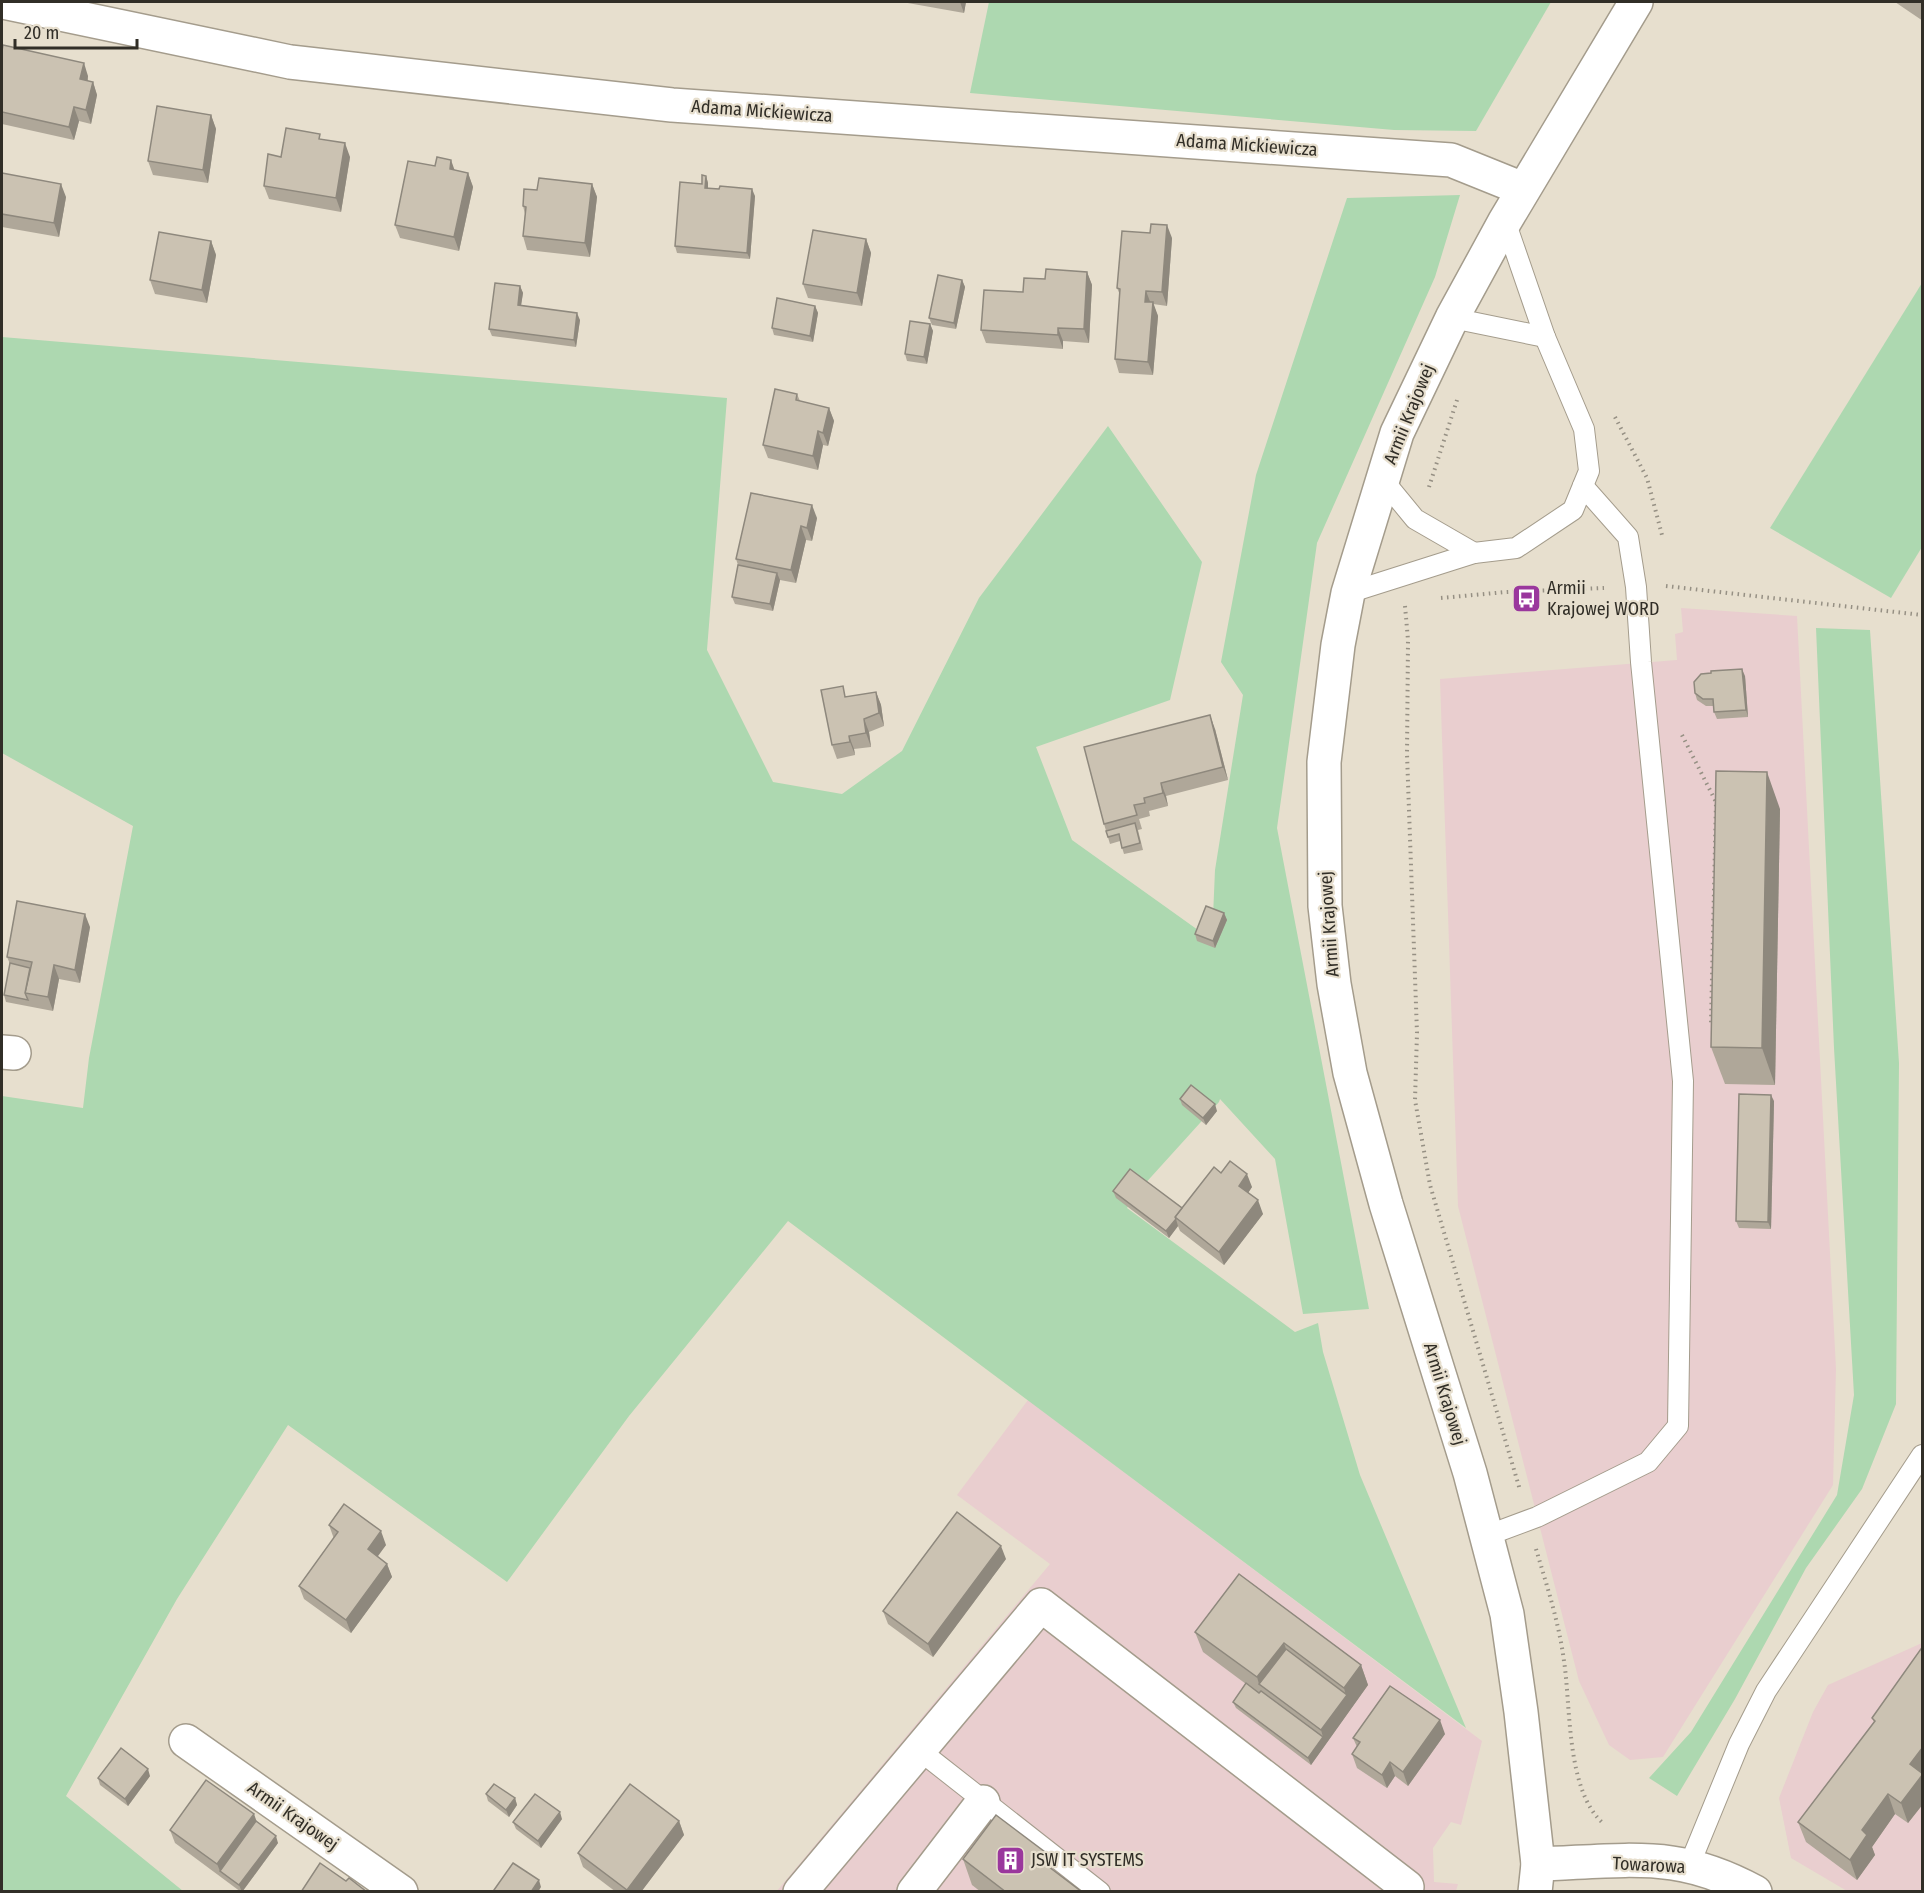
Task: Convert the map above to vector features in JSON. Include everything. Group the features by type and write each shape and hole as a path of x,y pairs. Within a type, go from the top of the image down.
{"street":[{"name":"Adama Mickiewicza","path":"3,2 290,62 672,105 1451,160 1523,189"},
{"name":"Armii Krajowej","path":"1537,1878 1521,1712 1507,1614 1470,1473 1386,1204 1350,1072 1334,984 1325,906 1324,762 1338,645 1348,593 1397,433 1452,318 1505,220 1636,2"},
{"path":"800,1892 1041,1605 1407,1887 1404,1892"},
{"name":"Armii Krajowej","path":"186,1741 401,1892"},
{"path":"914,1892 983,1802"},
{"name":"Towarowa","path":"1537,1878 1658,1862 1689,1866 1724,1877 1755,1892"}],"lane":[{"path":"1348,593 1474,553 1516,548 1573,510 1588,471 1584,429 1545,337 1505,220"},
{"path":"1452,318 1545,337"},
{"path":"1383,480 1415,519 1474,553"},
{"path":"1486,1536 1537,1517 1648,1462 1678,1426 1683,1081 1641,662 1636,587 1628,537 1582,486"},
{"path":"1689,1866 1739,1744 1766,1691 1923,1455"},
{"path":"919,1750 1100,1892"}],"path":[{"path":"1429,487 1458,398"},
{"path":"1666,586 1666,596"},
{"path":"1438,598 1506,592 1666,586 1923,615"},
{"path":"1404,601 1408,640 1407,754 1417,1033 1414,1100 1430,1185 1554,1612 1564,1662 1570,1729 1579,1780 1594,1815 1607,1826"},
{"path":"1681,734 1716,802 1711,1025"}],"shaded area":[{"path":"1681,608 1797,616 1836,1369 1833,1485 1663,1757 1630,1760 1609,1745 1579,1681 1458,1206 1440,679 1677,660 1675,634 1683,632"},
{"path":"1028,1400 1482,1741 1461,1825 1451,1822 1433,1848 1434,1882 1458,1884 1456,1891 776,1892 1050,1564 957,1495"},
{"path":"1922,1643 1922,1891 1847,1891 1791,1858 1779,1798 1813,1712 1828,1685"}],"green space":[{"path":"989,2 1551,2 1476,131 1394,130 970,93"},
{"path":"1460,195 1435,277 1317,543 1277,828 1369,1309 1303,1314 1275,1159 1220,1099 1142,1187 1127,1208 1295,1332 1318,1323 1323,1352 1360,1475 1466,1728 788,1221 629,1416 507,1582 288,1425 177,1599 66,1796 183,1891 2,1891 2,1096 83,1108 89,1058 133,826 2,753 2,337 727,398 707,650 773,782 842,794 902,751 979,598 1108,426 1202,562 1170,700 1036,747 1072,840 1212,940 1215,870 1243,695 1221,662 1256,475 1347,198"},
{"path":"1922,283 1922,547 1891,598 1770,528"},
{"path":"1816,628 1870,630 1899,1063 1896,1404 1862,1489 1806,1568 1735,1699 1677,1796 1649,1778 1691,1732 1837,1495 1854,1395 1834,1048"}],"building":[{"path":"3,45 84,63 80,79 93,82 86,110 74,107 69,127 2,112"},
{"path":"157,106 211,115 203,170 148,161"},
{"path":"286,128 320,134 319,139 345,143 336,198 264,186 268,154 281,157"},
{"path":"437,157 451,160 450,169 468,173 454,237 395,225 408,161 435,166"},
{"path":"2,173 61,184 54,223 2,214"},
{"path":"702,175 706,176 705,188 719,189 720,186 752,189 747,253 675,246 680,182 702,184"},
{"path":"539,178 592,184 585,243 523,236 526,207 523,206 524,189 537,190"},
{"path":"1151,224 1167,225 1162,292 1146,291 1145,302 1153,302 1148,362 1115,359 1120,289 1117,288 1122,231 1150,233"},
{"path":"813,230 866,239 857,293 803,284"},
{"path":"159,232 211,241 202,290 150,280"},
{"path":"1046,269 1087,272 1084,329 1058,328 1058,335 981,330 984,290 1023,292 1024,278 1045,279"},
{"path":"938,275 962,280 954,323 929,318"},
{"path":"495,283 520,286 518,305 577,313 574,340 489,329"},
{"path":"777,298 815,306 810,336 772,328"},
{"path":"910,321 930,324 924,357 905,354"},
{"path":"775,389 797,394 796,400 829,408 823,433 818,431 813,456 763,445"},
{"path":"751,493 812,505 807,528 801,526 791,570 736,559"},
{"path":"738,565 777,573 770,604 732,597"},
{"path":"1742,669 1746,710 1714,712 1713,699 1703,699 1695,693 1694,682 1701,674"},
{"path":"843,686 845,697 876,692 879,713 864,719 866,733 849,736 850,742 832,745 821,690"},
{"path":"1210,715 1223,767 1161,783 1163,793 1144,798 1145,803 1134,805 1137,815 1104,824 1084,747"},
{"path":"1716,771 1767,772 1762,1048 1711,1047"},
{"path":"1135,823 1140,843 1122,848 1119,834 1108,837 1106,831"},
{"path":"17,901 85,914 75,970 54,965 48,997 25,993 32,962 7,957"},
{"path":"1206,906 1224,913 1213,941 1195,934"},
{"path":"10,963 30,968 25,993 28,1000 4,995"},
{"path":"1191,1085 1215,1104 1203,1118 1180,1099"},
{"path":"1739,1094 1771,1095 1768,1222 1736,1221"},
{"path":"1230,1161 1247,1174 1239,1186 1258,1200 1219,1252 1175,1217 1214,1167 1221,1173"},
{"path":"1130,1169 1182,1208 1166,1231 1113,1191"},
{"path":"344,1504 381,1531 368,1549 387,1564 346,1620 299,1586 338,1532 329,1525"},
{"path":"957,1512 1001,1546 928,1644 883,1611"},
{"path":"1239,1574 1361,1665 1344,1688 1284,1643 1257,1677 1195,1632"},
{"path":"1923,1646 1923,1747 1910,1764 1923,1774 1901,1803 1888,1794 1862,1830 1867,1835 1850,1860 1798,1822 1875,1721 1872,1718"},
{"path":"1286,1649 1347,1695 1321,1730 1259,1684"},
{"path":"1246,1683 1259,1693 1261,1691 1323,1737 1308,1758 1233,1702"},
{"path":"1390,1686 1440,1720 1403,1772 1390,1762 1382,1775 1352,1754 1360,1742 1353,1738"},
{"path":"121,1748 148,1769 125,1799 98,1778"},
{"path":"206,1780 254,1814 217,1864 170,1830"},
{"path":"494,1784 515,1798 506,1810 486,1794"},
{"path":"630,1784 679,1821 627,1890 578,1853"},
{"path":"535,1794 560,1812 538,1841 513,1822"},
{"path":"996,1815 1045,1852 1040,1860 1082,1892 1006,1892 963,1859"},
{"path":"256,1821 276,1836 239,1885 220,1871"},
{"path":"320,1863 346,1881 349,1878 367,1892 301,1892"},
{"path":"513,1863 539,1880 531,1892 496,1892 494,1890"}],"place":[{"name":"Armii Krajowej WORD","path":"1526,598"},
{"name":"JSW IT SYSTEMS","path":"1010,1860"}]}
